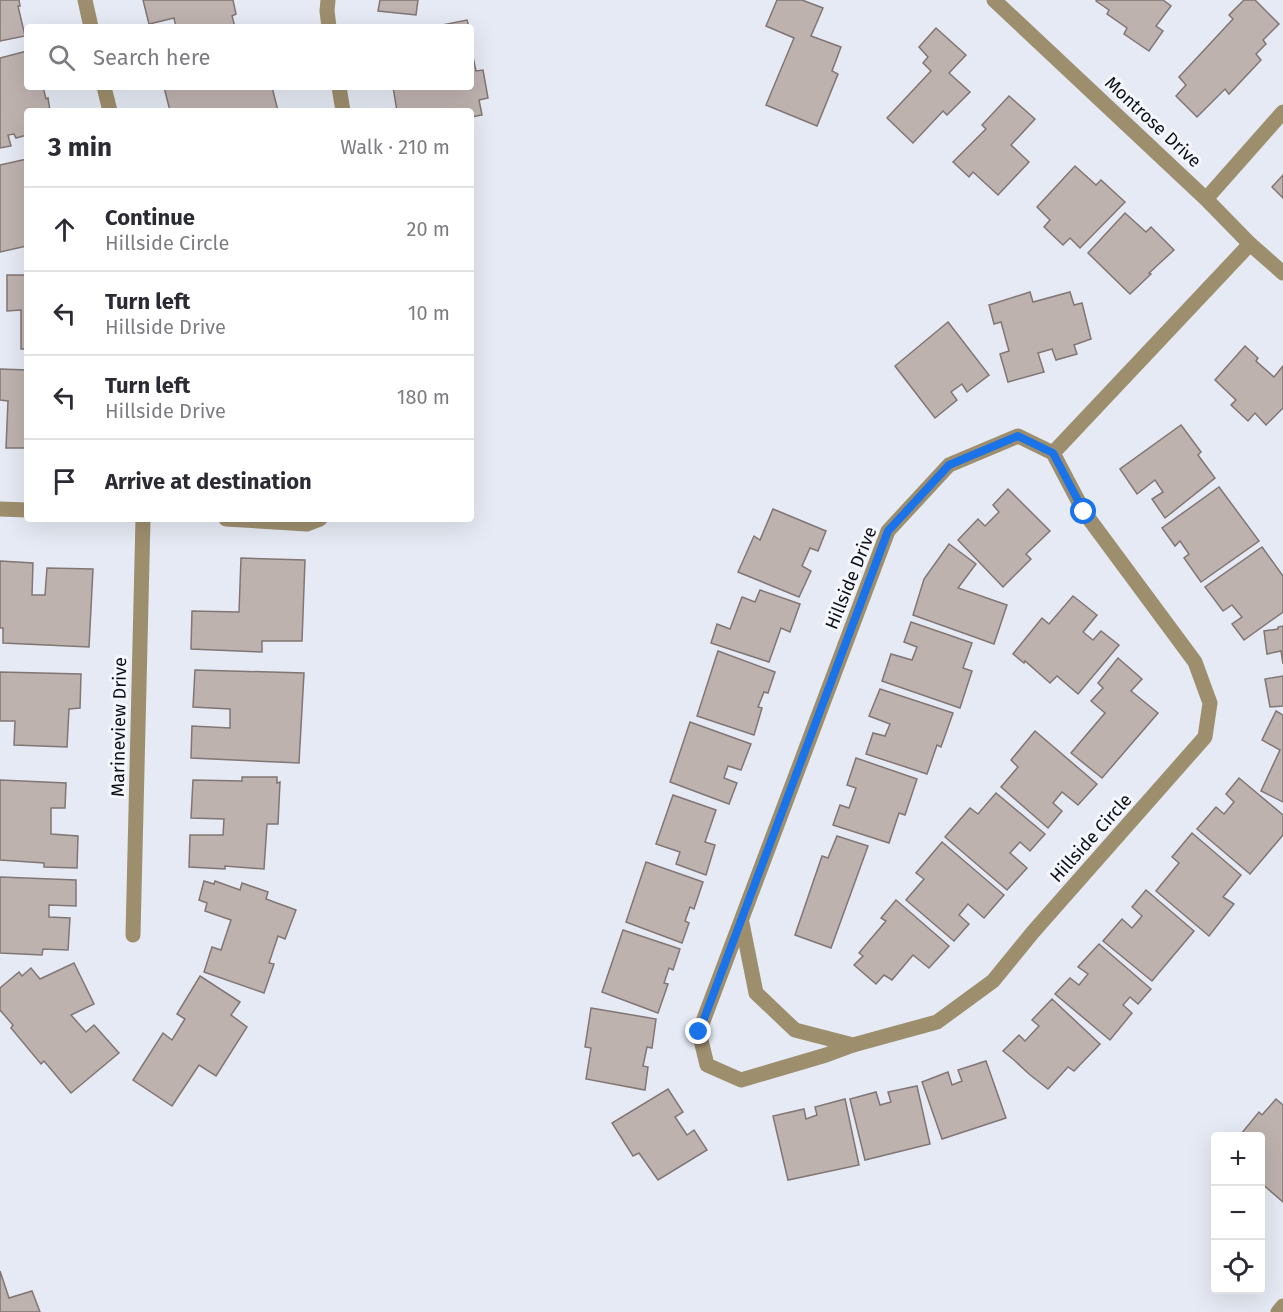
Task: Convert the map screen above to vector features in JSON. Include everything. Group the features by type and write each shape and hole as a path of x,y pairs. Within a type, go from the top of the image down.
{"street":[{"path":"85,0 90,24"},
{"path":"328,0 329,24"},
{"name":"Montrose Drive","path":"994,0 1283,273"},
{"path":"105,90 109,108"},
{"path":"340,90 343,108"},
{"path":"1206,199 1283,112"},
{"path":"1053,453 1250,244"},
{"name":"Hillside Drive","path":"707,1065 699,1032 888,531 949,465 1018,436 1053,453"},
{"name":"Hillside Circle","path":"707,1065 741,1080 937,1022 993,981 1033,932 1206,737 1210,703 1195,662 1084,512 1053,453"},
{"path":"0,509 24,510"},
{"name":"Marineview Drive","path":"133,935 143,522"},
{"path":"275,522 307,524 312,522"},
{"path":"741,921 756,993 795,1030 853,1045"},
{"path":"1278,1312 1283,1306"}],"building":[{"path":"0,0 19,0 20,6 18,6 24,36 0,41"},
{"path":"143,0 233,0 236,14 232,16 234,24 175,24 174,18 149,24"},
{"path":"380,0 418,0 416,15 378,11"},
{"path":"777,0 802,0 823,8 811,36 841,47 832,71 838,74 817,126 766,105 794,38 766,26"},
{"path":"1097,0 1163,0 1171,6 1156,26 1163,31 1149,51 1124,34 1127,28 1107,14 1109,10"},
{"path":"1244,0 1255,0 1279,24 1263,40 1266,44 1256,54 1261,60 1229,94 1225,89 1197,117 1176,96 1186,85 1179,77 1233,19 1229,15"},
{"path":"467,20 468,24 447,24"},
{"path":"936,28 966,55 949,73 970,92 947,115 943,111 913,143 887,118 931,71 923,63 928,57 919,47"},
{"path":"24,52 24,90 44,90 50,108 24,108 24,136 16,138 14,134 8,135 11,146 0,148 0,58"},
{"path":"474,62 476,71 483,70 488,98 479,100 482,115 474,116 474,108 396,108 394,90 474,90"},
{"path":"165,90 273,90 277,108 169,108"},
{"path":"1009,96 1035,119 1011,145 1029,162 998,195 973,172 969,177 953,162 986,129 982,125"},
{"path":"24,160 24,247 0,252 0,165"},
{"path":"1075,166 1096,185 1101,180 1125,202 1080,248 1070,238 1063,245 1044,227 1050,220 1037,207"},
{"path":"1283,175 1283,198 1272,187"},
{"path":"1125,213 1146,232 1151,227 1174,250 1130,294 1088,253"},
{"path":"7,275 24,275 24,349 21,349 21,310 7,311"},
{"path":"1030,292 1033,302 1070,292 1074,305 1082,303 1091,339 1074,345 1077,354 1056,360 1052,349 1038,353 1044,372 1008,382 1000,354 1009,351 1001,322 994,324 989,305"},
{"path":"948,322 989,375 967,392 962,384 951,392 957,400 935,418 895,366"},
{"path":"1245,346 1258,358 1256,361 1274,377 1283,366 1283,408 1266,425 1255,413 1248,421 1231,405 1236,400 1215,380"},
{"path":"0,369 24,370 24,448 6,448 8,401 0,400"},
{"path":"1181,425 1201,452 1198,455 1215,478 1165,518 1152,499 1163,492 1155,480 1137,494 1120,469"},
{"path":"1219,487 1259,541 1201,582 1184,558 1189,554 1180,541 1175,546 1162,528"},
{"path":"1008,489 1050,531 1026,554 1031,559 1003,587 958,540 978,519 985,526 999,512 993,505"},
{"path":"773,509 826,531 818,551 810,548 802,566 811,571 799,597 738,572 754,536 760,540"},
{"path":"949,544 976,564 958,588 1007,605 994,644 913,615 924,579"},
{"path":"1262,547 1283,576 1283,612 1244,640 1232,624 1242,617 1232,605 1223,611 1205,587"},
{"path":"241,558 305,560 302,641 262,641 262,652 191,649 192,611 239,612"},
{"path":"0,561 33,563 32,595 45,595 47,568 93,569 89,647 3,643 3,628 0,628"},
{"path":"760,590 800,604 790,632 781,628 769,662 711,643 717,624 730,629 742,597 755,602"},
{"path":"1073,596 1097,615 1083,632 1093,640 1101,631 1119,645 1078,694 1057,676 1050,683 1025,661 1024,663 1013,654 1042,618 1049,624"},
{"path":"911,622 972,643 963,668 972,671 960,708 882,681 891,654 912,660 917,647 904,642"},
{"path":"1283,626 1283,664 1281,651 1267,654 1264,631"},
{"path":"718,651 775,672 768,693 764,692 758,707 762,708 754,735 697,716"},
{"path":"1118,658 1142,679 1131,691 1158,713 1102,778 1071,753 1105,713 1091,701 1103,688 1098,683"},
{"path":"195,670 304,673 299,763 191,758 192,726 230,728 230,709 193,707"},
{"path":"0,672 81,674 80,708 69,709 67,747 14,745 15,721 0,721"},
{"path":"1283,676 1283,706 1270,707 1265,679"},
{"path":"880,689 953,713 941,747 937,745 927,774 866,754 873,733 885,736 890,724 869,716"},
{"path":"1276,711 1283,715 1283,802 1261,791 1280,750 1262,740"},
{"path":"690,722 751,744 741,770 728,766 724,778 737,783 729,804 670,782"},
{"path":"1035,731 1097,784 1078,805 1062,792 1053,803 1062,811 1048,828 1001,787 1018,767 1011,760"},
{"path":"856,758 917,779 905,815 899,813 889,843 833,825 840,805 849,808 856,788 847,785"},
{"path":"242,777 277,777 277,783 280,782 278,824 267,824 264,869 225,866 225,869 189,867 190,835 223,835 224,819 191,818 193,780 242,781"},
{"path":"1239,778 1283,815 1283,835 1250,874 1197,829 1216,807 1224,814 1234,802 1226,794"},
{"path":"0,780 66,783 65,808 51,808 51,834 78,836 77,868 44,867 44,863 0,860"},
{"path":"996,793 1045,834 1030,851 1020,842 1010,853 1027,868 1007,890 945,837 970,808 978,814"},
{"path":"673,795 716,810 705,842 715,845 706,875 676,864 680,852 656,844"},
{"path":"1192,833 1241,875 1223,897 1234,904 1209,936 1156,891 1179,863 1172,857"},
{"path":"837,836 868,846 831,948 795,935 822,856 828,858"},
{"path":"942,842 1004,895 984,918 968,904 959,915 969,924 954,941 906,900 924,879 916,873"},
{"path":"646,862 703,882 694,909 690,907 685,921 689,923 682,943 626,922"},
{"path":"0,877 76,880 76,906 49,905 49,917 70,918 68,950 43,949 42,955 0,953"},
{"path":"204,881 214,884 215,881 240,890 242,883 268,892 266,899 296,910 285,939 278,936 269,963 274,964 264,993 204,972 212,947 221,950 231,920 205,911 207,903 199,900"},
{"path":"1146,890 1194,931 1152,981 1103,941 1122,919 1132,928 1142,916 1132,907"},
{"path":"896,900 949,946 929,968 913,955 892,980 884,975 876,984 854,965 863,956 859,953 886,921 881,918"},
{"path":"623,930 680,949 673,970 669,968 664,983 668,984 658,1013 602,992"},
{"path":"1099,944 1151,989 1138,1004 1130,997 1123,1005 1132,1013 1110,1040 1055,994 1070,978 1079,985 1088,974 1078,967"},
{"path":"74,963 94,1004 71,1015 86,1032 94,1025 119,1053 71,1093 44,1061 41,1064 11,1028 13,1025 0,1010 0,988 19,972 22,976 31,968 40,979"},
{"path":"200,976 240,1002 231,1015 247,1027 216,1076 199,1065 172,1106 133,1080 163,1033 172,1040 185,1019 177,1014"},
{"path":"1052,999 1100,1044 1074,1071 1068,1067 1048,1089 1003,1051 1019,1035 1025,1041 1039,1026 1032,1020"},
{"path":"591,1008 656,1019 652,1048 647,1047 643,1066 648,1067 645,1090 586,1079 591,1048 585,1047"},
{"path":"986,1061 1006,1118 942,1139 922,1082 948,1072 952,1085 962,1081 958,1070"},
{"path":"917,1086 930,1144 865,1160 850,1099 876,1092 880,1105 891,1102 888,1092"},
{"path":"668,1089 683,1112 675,1117 687,1135 694,1130 707,1150 658,1180 639,1153 633,1156 612,1123"},
{"path":"845,1099 859,1165 788,1180 773,1116 804,1109 806,1119 817,1115 815,1107"},
{"path":"1276,1099 1283,1105 1283,1202 1265,1186 1265,1132 1243,1132 1259,1112 1262,1115"},
{"path":"0,1271 9,1298 32,1291 40,1312 0,1312"}],"route":[{"path":"699,1032 888,531 949,465 1018,436 1053,453 1084,512"}]}
